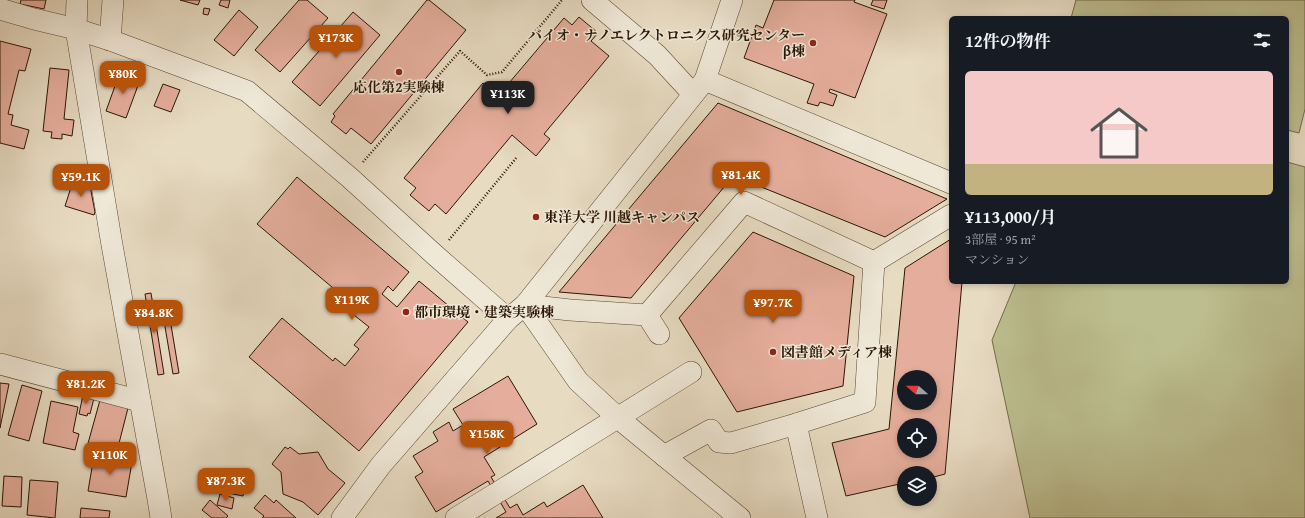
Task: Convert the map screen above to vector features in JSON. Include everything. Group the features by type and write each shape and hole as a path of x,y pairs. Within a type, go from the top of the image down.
{"street":[{"path":"77,0 76,29 161,518"},
{"path":"110,40 112,0"},
{"path":"592,0 657,55 699,87 949,182"},
{"path":"342,518 381,465 508,319 524,305 699,87 732,0"},
{"path":"0,9 76,29 110,40 247,91 349,177 508,319"},
{"path":"646,315 744,202 874,262"},
{"path":"874,262 949,216"},
{"path":"664,456 711,430 720,442 731,443 865,402 874,262"},
{"path":"524,305 570,310 646,315"},
{"path":"524,305 578,381 618,418 740,518"},
{"path":"646,315 659,334"},
{"path":"0,364 140,401"},
{"path":"456,518 692,372"},
{"path":"796,424 817,518"}],"path":[{"path":"349,177 460,51 487,74 502,72 562,0"},
{"path":"436,256 517,157"}],"green space":[{"path":"1076,0 1305,0 1305,109 1299,133 1289,130 1289,16 1072,16"},
{"path":"1289,163 1305,167 1305,518 1030,518 992,340 1015,284 1289,284"}],"building":[{"path":"21,0 46,0 44,9 20,4"},
{"path":"180,0 200,0 198,5"},
{"path":"221,0 230,0 228,8 219,5"},
{"path":"299,0 307,0 328,18 280,72 255,50"},
{"name":"応化第2実験棟","path":"427,0 429,0 466,30 371,144 351,128 346,134 331,122 335,116 333,114"},
{"name":"バイオ・ナノエレクトロニクス研究センター β棟","path":"774,0 855,0 854,2 887,14 855,98 830,89 829,92 837,95 833,106 820,102 818,106 807,103 814,84 744,58 756,25 763,28"},
{"path":"873,0 887,0 884,9 871,5"},
{"path":"204,8 210,9 208,15 203,14"},
{"path":"239,10 258,27 234,56 214,40"},
{"path":"353,12 380,35 320,106 292,82"},
{"path":"579,17 598,33 591,41 609,56 544,134 550,139 536,156 512,135 446,214 435,204 429,211 410,195 416,188 404,178 483,83 498,96 564,18 572,25"},
{"path":"0,41 31,49 25,71 19,70 8,114 13,115 11,125 29,130 24,149 0,143"},
{"path":"50,68 69,70 64,119 74,120 72,136 62,134 62,139 51,138 52,132 43,131"},
{"path":"120,72 140,80 126,118 106,111"},
{"path":"163,84 180,90 171,112 154,106"},
{"path":"718,103 947,199 885,237 739,178 730,180 631,298 559,292"},
{"path":"64,174 72,177 67,190 59,187"},
{"name":"都市環境・建築実験棟","path":"297,177 409,272 393,291 388,286 382,294 397,307 419,281 468,322 359,451 249,357 282,318 333,361 335,358 345,366 359,349 354,345 369,327 354,315 358,309 257,224"},
{"path":"73,181 90,186 95,212 94,215 65,206"},
{"name":"図書館メディア棟","path":"753,232 854,276 843,386 737,412 679,318"},
{"path":"949,240 949,284 962,284 945,474 937,476 937,466 897,466 897,485 846,496 832,443 889,429 905,268"},
{"path":"151,293 164,374 158,375 145,294"},
{"path":"168,307 179,373 173,374 162,309"},
{"path":"508,376 537,424 484,457 495,475 491,477 510,508 517,504 523,515 544,502 547,507 583,485 603,518 496,518 506,512 488,481 436,512 415,477 423,472 413,456 438,441 433,432 449,422 453,431 463,425 453,409"},
{"path":"0,383 9,384 0,428"},
{"path":"22,385 42,391 29,441 8,435"},
{"path":"83,395 94,398 90,414 88,413 87,416 79,414"},
{"path":"100,400 128,408 116,455 87,447"},
{"path":"51,401 78,407 73,432 79,434 75,450 43,443"},
{"path":"285,447 288,449 290,447 299,454 318,452 328,469 345,483 318,515 303,502 283,494 281,472 272,464"},
{"path":"94,456 132,462 126,497 88,491"},
{"path":"4,476 22,477 21,507 2,506"},
{"path":"30,480 58,482 55,518 27,515"},
{"path":"230,482 245,485 243,496 228,493"},
{"path":"220,494 234,498 232,509 217,505"},
{"path":"265,495 274,503 276,500 296,518 262,518 264,516 254,508"},
{"path":"210,500 228,516 226,518 212,518 202,510"},
{"path":"81,508 110,511 109,518 80,518"}],"place":[{"name":"バイオ・ナノエレクトロニクス研究センター β棟","path":"813,43"},
{"name":"応化第2実験棟","path":"399,72"},
{"name":"東洋大学 川越キャンパス","path":"536,217"},
{"name":"都市環境・建築実験棟","path":"406,312"},
{"name":"図書館メディア棟","path":"773,352"}]}
